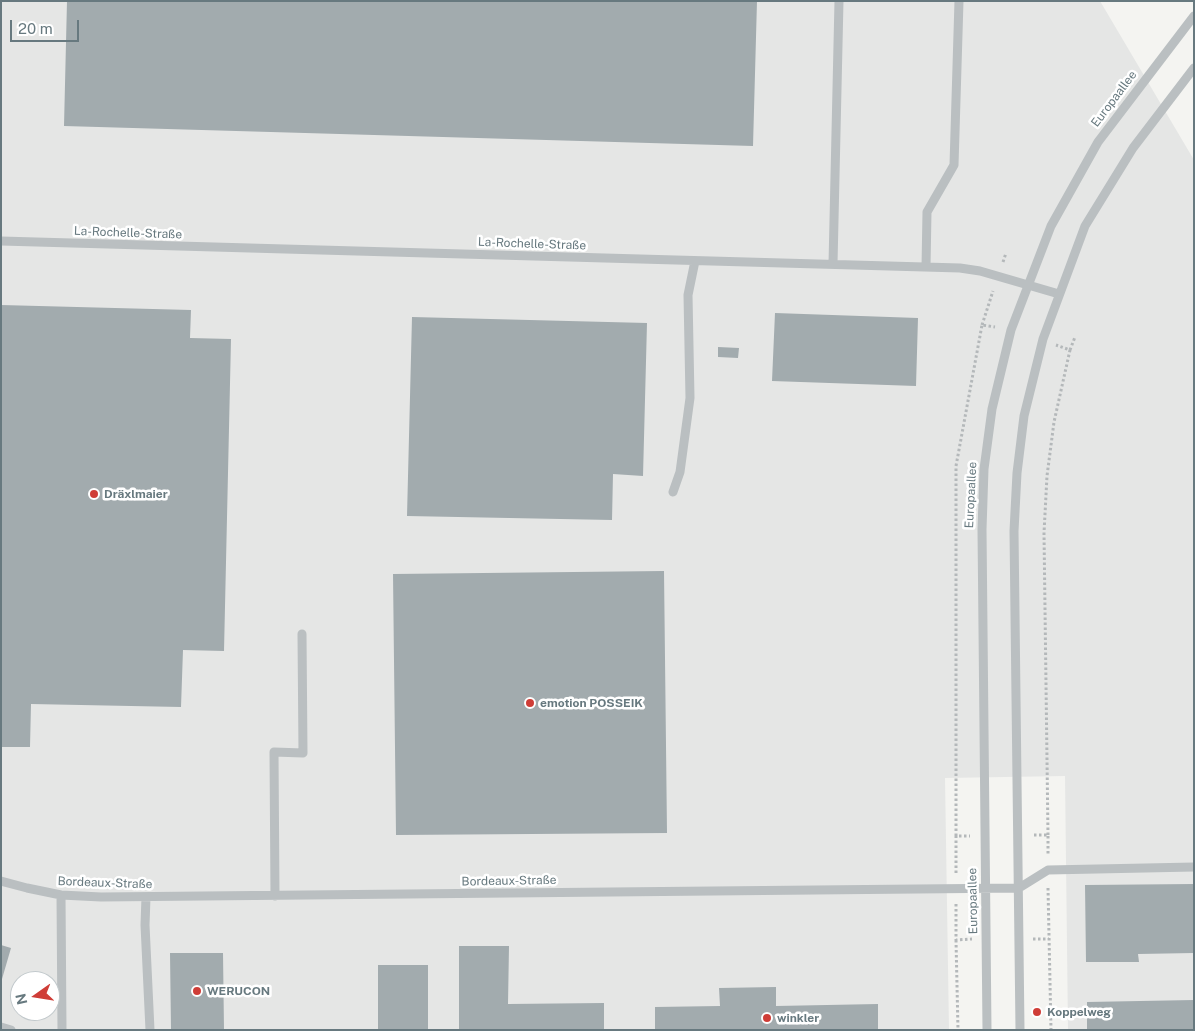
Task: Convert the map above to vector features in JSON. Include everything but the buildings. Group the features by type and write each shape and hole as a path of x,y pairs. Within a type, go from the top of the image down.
{"street":[{"path":"833,264 839,1"},
{"path":"926,268 927,212 954,165 959,1"},
{"name":"Europaallee","path":"987,1030 982,529 984,469 992,409 1011,330 1051,226 1098,142 1194,16"},
{"path":"1020,1030 1014,530 1017,473 1024,416 1043,339 1085,226 1133,148 1194,68"},
{"name":"La-Rochelle-Straße","path":"1,242 926,268 980,271 1059,294"},
{"path":"673,492 680,472 690,398 688,295 696,261"},
{"path":"275,896 274,752 302,753 302,634"},
{"path":"1019,888 1048,870 1194,867"},
{"name":"Bordeaux-Straße","path":"1,881 61,895 101,898 1019,888"},
{"path":"61,895 62,1030"},
{"path":"146,897 150,1030"},
{"path":"1,1027 10,1030"}],"path":[{"path":"1070,350 1075,336"},
{"path":"1049,939 1050,1030"},
{"path":"956,940 958,1030"}],"shaded area":[{"path":"1,1 1100,1 1194,160 1194,1030 1068,1030 1065,776 945,778 949,1030 1,1030"}],"place":[{"name":"Dräxlmaier","path":"94,494"},
{"name":"emotion POSSEIK","path":"530,703"},
{"name":"WERUCON","path":"197,991"},
{"name":"Koppelweg","path":"1037,1012"},
{"name":"winkler","path":"767,1018"}]}
